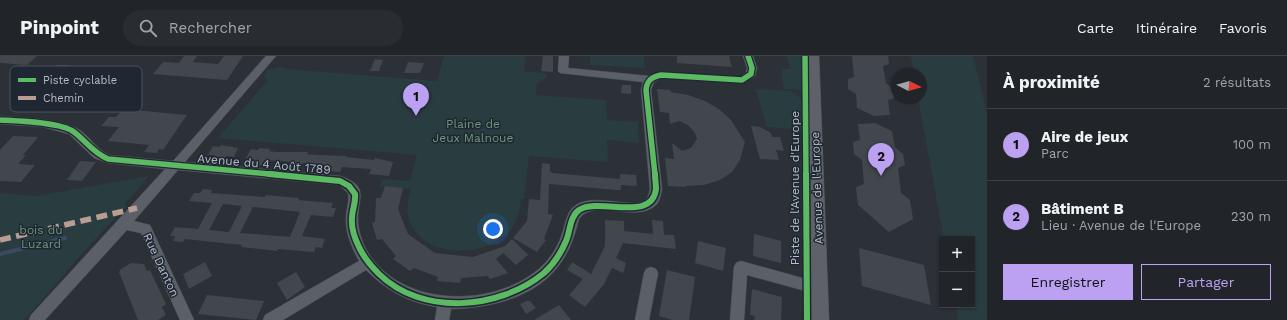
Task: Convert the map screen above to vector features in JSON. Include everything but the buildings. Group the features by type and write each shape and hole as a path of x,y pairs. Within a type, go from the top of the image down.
{"main road":[{"name":"Avenue de l'Europe","path":"813,56 820,320"}],"street":[{"path":"36,320 124,224 271,56"},
{"path":"564,56 563,72 651,78 661,75 742,80 749,77 752,72 748,56"},
{"name":"Avenue du 4 Août 1789","path":"174,166 340,181 353,190 355,195 353,227 357,242 368,262 382,277 398,289 421,299 445,303 476,303 501,298 521,289 540,276 559,256 567,240 573,218 582,208 597,205 641,207 652,201 656,189 646,90 646,85 651,78"},
{"path":"0,120 43,123 72,131 102,158 174,166"},
{"name":"Rue Danton","path":"124,224 145,229 187,320"},
{"path":"270,320 368,262"},
{"path":"737,320 741,267 820,289"},
{"path":"642,320 651,273"},
{"path":"442,320 445,303"}],"green space":[{"name":"Plaine de Jeux Malnoue","path":"444,56 526,56 524,71 547,73 546,78 537,83 536,95 606,100 607,120 638,122 639,143 607,140 608,162 529,156 524,199 521,199 516,221 512,228 501,238 487,246 471,250 455,250 439,248 426,241 415,230 407,213 411,189 380,186 382,179 410,181 417,155 218,138 268,80 264,77 267,70 282,67 285,69 437,81"},
{"path":"590,56 644,56 645,68 590,65"},
{"path":"786,56 802,56 803,90 784,89 781,69 791,69"},
{"path":"911,56 973,56 987,112 987,320 958,320 956,308 975,308 975,236 943,236 919,104 927,104 927,68 913,68"},
{"path":"756,89 791,91 802,99 802,130 767,127"},
{"name":"bois du Luzard","path":"149,176 124,205 128,205 94,240 24,320 0,320 0,193 36,196"}],"waterway":[{"path":"0,254 65,238"}],"marked path":[{"path":"0,240 137,208"}],"cycle path":[{"path":"0,120 43,123 73,131 98,155 108,159 340,181 351,187 355,194 352,224 359,248 368,263 385,280 405,292 427,300 450,303 473,302 496,298 518,289 543,273 561,252 573,219 578,211 587,206 598,205 623,207 646,206 653,200 656,189 646,90 648,81 661,75 742,80 751,74 752,68 748,56"},
{"name":"Piste de l'Avenue d'Europe","path":"805,56 807,320"}],"place":[{"name":"Aire de jeux","path":"416,116"},
{"name":"Bâtiment B","path":"881,176"}]}
